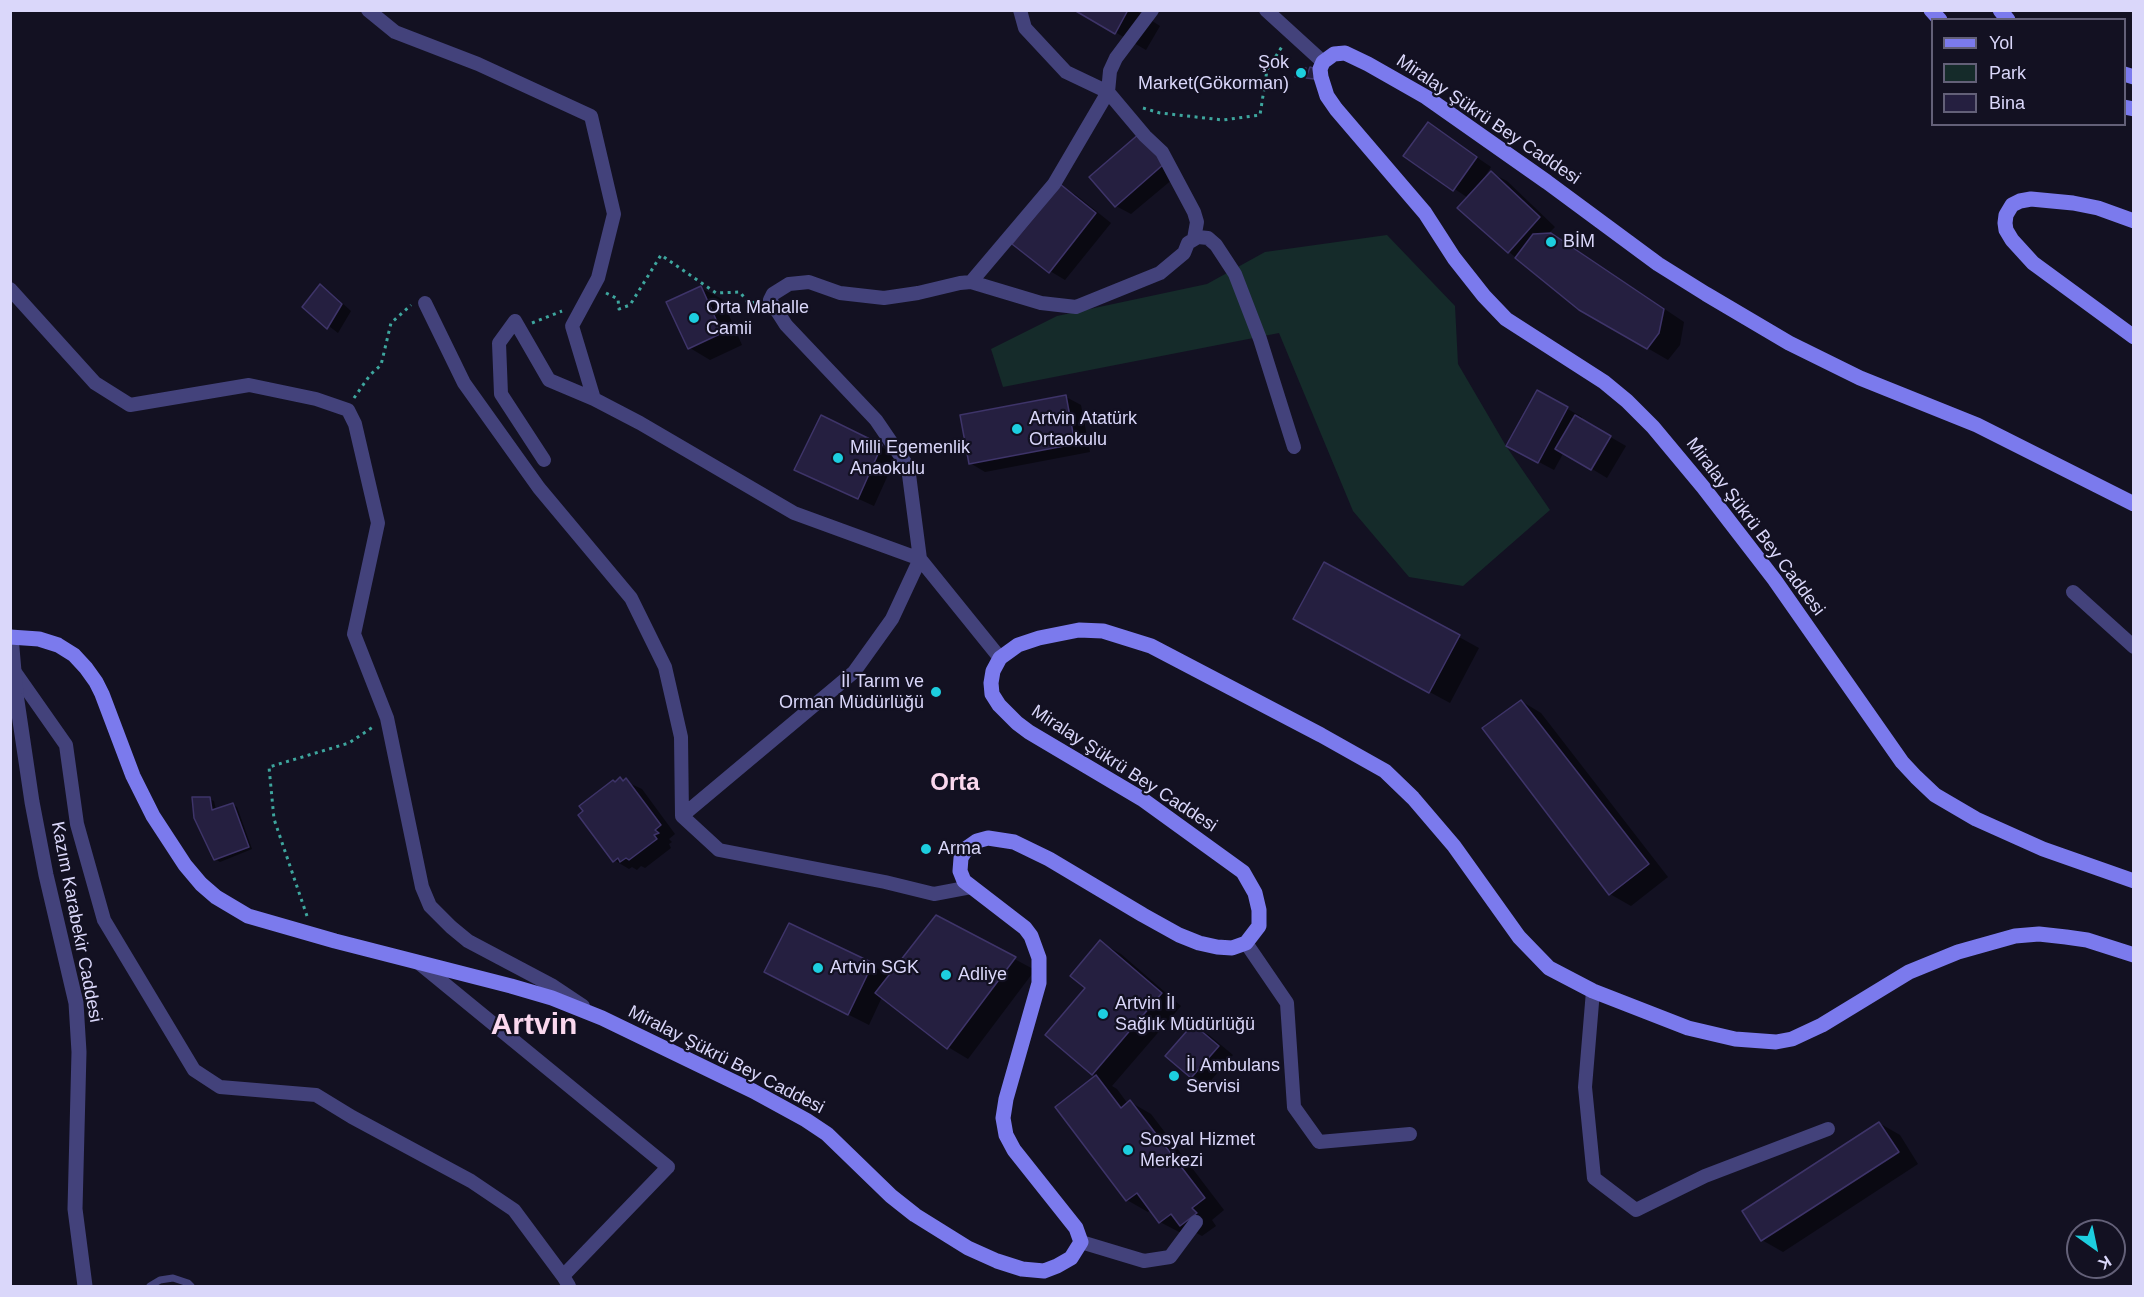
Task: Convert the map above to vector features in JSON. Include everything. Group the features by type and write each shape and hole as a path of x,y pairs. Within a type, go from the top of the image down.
{"main road":[{"name":"Miralay Şükrü Bey Caddesi","path":"2133,504 1985,429 1860,378 1789,343 1658,264 1426,97 1345,53 1334,54 1323,62 1320,69 1321,77 1336,109 1425,213 1454,258 1484,296 1506,320 1604,382 1648,422 1703,487 1773,579 1902,762 1916,777 1935,795 1976,819 2043,849 2133,881"},
{"path":"2133,220 2098,208 2038,199 2020,201 2012,205 2006,215 2005,223 2012,240 2033,263 2133,337"},
{"path":"1000,658 1018,645 1079,630 1103,631 1151,646 1173,656 1385,771 1413,798 1454,846 1533,954 1549,968 1593,991 1664,1019 1713,1035 1756,1042 1792,1039 1822,1025 1909,972 1958,952 2015,936 2039,934 2087,940 2133,955"},
{"name":"Miralay Şükrü Bey Caddesi","path":"11,637 39,639 58,645 74,655 91,675 102,694 142,796 173,848 201,884 216,897 248,916 552,998 602,1018 753,1091 806,1120 827,1134 891,1196 915,1215 941,1232 997,1261 1022,1269 1044,1271 1071,1258 1081,1242"},
{"name":"Miralay Şükrü Bey Caddesi","path":"1000,658 993,671 992,694 1017,723 1142,800 1243,872 1255,893 1259,910 1259,926 1254,936 1246,943"},
{"path":"1081,1242 1076,1228 1014,1150 1006,1135 1003,1118 1014,1066 1039,983 1039,958 1031,936 1024,928 964,881 960,871 961,858 967,848 977,841 988,838 1002,839 1042,855 1179,935 1217,947 1232,948 1246,943"}],"street":[{"path":"368,10 395,32 478,64 591,116 614,214 598,278 572,326 594,399"},
{"path":"1020,10 1025,28 1066,72 1108,92 1145,136 1162,152 1194,212 1197,222 1194,239"},
{"path":"971,282 1054,184 1108,92 1110,71 1116,58 1152,10"},
{"path":"1266,10 1323,62"},
{"path":"682,816 854,672 892,619 920,559 908,467 876,420 786,325 770,300 774,294 789,284 809,282 840,293 884,298 971,282 1041,303 1076,307 1160,273 1184,253 1188,243 1197,237 1208,238 1235,274 1260,339 1294,447"},
{"path":"10,289 95,383 130,405 249,385 316,399 348,410 355,424 378,523 354,634 387,718 422,887 430,906 468,941 553,986 602,1018"},
{"path":"425,303 471,392 539,488 632,597 665,667 681,737 682,816 718,850 885,882 934,894 971,887"},
{"path":"544,460 501,394 499,343 516,321 549,380 594,399 640,423 794,513 920,559 1000,658"},
{"path":"2073,592 2133,647"},
{"name":"Kazım Karabekir Caddesi","path":"11,637 12,668 31,791 46,875 76,1003 79,1052 75,1209 85,1287"},
{"path":"12,668 66,745 77,824 104,920 194,1070 220,1087 316,1095 471,1181 514,1210 566,1281 668,1167 419,963"},
{"path":"1246,943 1287,1003 1294,1107 1319,1142 1410,1134"},
{"path":"1593,991 1585,1087 1594,1178 1636,1210 1705,1176 1828,1129"},
{"path":"1081,1242 1143,1261 1170,1257 1196,1222"}],"lane":[{"path":"150,1287 160,1280 173,1278 188,1283 191,1287"}],"path":[{"path":"1139,106 1160,113 1223,120 1260,115 1267,70 1291,33"},
{"path":"519,328 560,312 588,295 608,293 618,298 619,309 630,305 661,255 716,293 740,292 749,304 774,294"},
{"path":"348,410 361,387 381,365 391,323 409,306 425,303"},
{"path":"313,934 274,819 269,767 349,742 387,718"}],"green space":[{"path":"1387,235 1455,306 1458,364 1506,446 1550,510 1463,586 1409,577 1353,511 1279,333 1003,387 991,349 1057,316 1207,284 1265,252"}],"building":[{"path":"1074,10 1128,10 1115,34"},
{"path":"1310,67 1316,69 1314,79 1306,78"},
{"name":"Şok Market(Gökorman)","path":"1299,68 1306,68 1304,77 1295,77"},
{"path":"1428,122 1477,157 1453,191 1403,156"},
{"path":"1140,133 1165,163 1115,207 1089,177"},
{"path":"1491,171 1540,217 1508,253 1457,208"},
{"path":"1060,184 1096,213 1049,273 1012,244"},
{"path":"1551,233 1664,309 1659,333 1647,349 1579,310 1515,258 1533,234"},
{"path":"320,284 342,304 327,329 302,307"},
{"name":"Orta Mahalle Camii","path":"701,286 722,333 688,349 666,302"},
{"path":"1537,390 1568,407 1538,463 1506,446"},
{"name":"Artvin Atatürk Ortaokulu","path":"1066,395 1075,444 969,464 960,415"},
{"name":"Milli Egemenlik Anaokulu","path":"821,415 882,445 858,499 794,470"},
{"path":"1575,415 1611,436 1591,470 1555,449"},
{"path":"1324,562 1460,635 1429,693 1293,619"},
{"path":"1521,700 1649,864 1609,895 1482,728"},
{"path":"620,777 623,781 626,778 661,825 655,830 659,833 654,835 657,839 629,860 626,858 620,862 618,858 613,862 578,815 583,811 579,806"},
{"path":"192,797 210,797 212,810 233,803 249,847 214,860 194,818"},
{"name":"Adliye","path":"936,915 1016,957 947,1049 875,993"},
{"name":"Artvin SGK","path":"789,923 873,963 848,1015 764,972"},
{"name":"Artvin İl Sağlık Müdürlüğü","path":"1100,940 1162,993 1092,1075 1045,1035 1085,988 1070,976"},
{"path":"1193,1024 1219,1046 1191,1078 1165,1056"},
{"name":"Sosyal Hizmet Merkezi","path":"1096,1075 1121,1108 1130,1100 1205,1198 1192,1208 1197,1213 1180,1226 1171,1214 1159,1223 1137,1193 1126,1201 1055,1107"},
{"path":"1879,1122 1899,1152 1761,1241 1742,1211"}],"place":[{"name":"Şok Market(Gökorman)","path":"1301,73"},
{"name":"BİM","path":"1551,242"},
{"name":"Orta Mahalle Camii","path":"694,318"},
{"name":"Artvin Atatürk Ortaokulu","path":"1017,429"},
{"name":"Milli Egemenlik Anaokulu","path":"838,458"},
{"name":"İl Tarım ve Orman Müdürlüğü","path":"936,692"},
{"name":"Arma","path":"926,849"},
{"name":"Artvin SGK","path":"818,968"},
{"name":"Adliye","path":"946,975"},
{"name":"Artvin İl Sağlık Müdürlüğü","path":"1103,1014"},
{"name":"İl Ambulans Servisi","path":"1174,1076"},
{"name":"Sosyal Hizmet Merkezi","path":"1128,1150"}],"district":[{"name":"Orta","path":"955,783"},
{"name":"Artvin","path":"534,1026"}]}
